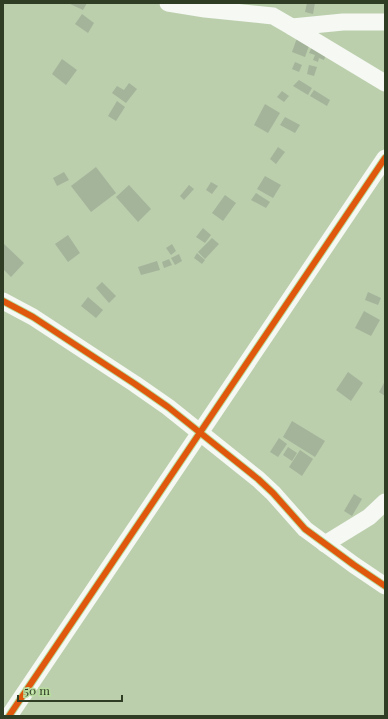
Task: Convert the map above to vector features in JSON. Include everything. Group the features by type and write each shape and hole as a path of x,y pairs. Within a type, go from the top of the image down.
{"street":[{"path":"168,3 205,9 273,16 385,83"},
{"path":"292,27 343,22 385,22"},
{"path":"9,716 385,158"},
{"path":"3,301 33,317 136,384 168,407 258,479 273,493 305,529 385,586"},
{"path":"325,544 369,517 385,502"}],"building":[{"path":"68,3 87,3 83,10"},
{"path":"307,3 315,3 313,14 305,12"},
{"path":"82,14 94,23 88,33 75,24"},
{"path":"297,38 310,43 305,57 292,52"},
{"path":"313,45 327,51 324,60 319,58 318,62 313,60 315,55 309,53"},
{"path":"62,59 77,70 66,85 52,74"},
{"path":"295,62 302,65 299,72 292,69"},
{"path":"309,65 317,67 314,76 307,74"},
{"path":"299,80 312,88 308,95 293,86"},
{"path":"129,83 137,89 126,103 112,93 117,86 124,90"},
{"path":"314,90 330,100 327,106 310,96"},
{"path":"282,91 289,96 284,102 277,97"},
{"path":"117,101 125,107 116,121 108,116"},
{"path":"265,104 280,113 268,133 254,125"},
{"path":"285,117 300,125 295,133 280,125"},
{"path":"278,147 285,152 276,164 270,159"},
{"path":"96,167 116,193 91,212 71,186"},
{"path":"64,172 69,180 57,186 53,178"},
{"path":"265,176 281,185 273,198 257,189"},
{"path":"211,182 218,186 212,194 206,190"},
{"path":"129,185 151,209 138,222 116,197"},
{"path":"189,185 194,189 184,200 180,196"},
{"path":"256,193 270,202 266,208 251,200"},
{"path":"225,195 236,203 223,221 212,213"},
{"path":"203,228 211,235 205,243 196,237"},
{"path":"68,235 80,253 68,262 55,244"},
{"path":"212,238 219,244 205,259 198,252"},
{"path":"3,243 24,263 11,277 3,269"},
{"path":"172,244 176,251 171,255 166,248"},
{"path":"197,253 205,260 202,264 194,258"},
{"path":"179,254 182,261 175,265 171,258"},
{"path":"169,259 172,265 164,268 162,262"},
{"path":"157,261 160,270 141,275 138,267"},
{"path":"102,282 116,296 109,303 96,288"},
{"path":"368,292 381,298 378,305 365,300"},
{"path":"88,297 103,310 96,318 81,306"},
{"path":"364,311 380,320 371,336 355,328"},
{"path":"348,372 363,383 351,401 336,390"},
{"path":"385,381 385,396 379,392"},
{"path":"292,421 325,441 315,457 283,437"},
{"path":"279,438 287,444 278,457 270,452"},
{"path":"288,447 297,453 292,461 283,455"},
{"path":"300,450 313,459 302,476 289,467"},
{"path":"354,494 362,499 352,516 344,511"}],"cycle path":[{"path":"9,716 385,158"},
{"path":"3,301 33,317 168,407 258,479 273,493 305,529 385,586"}]}
